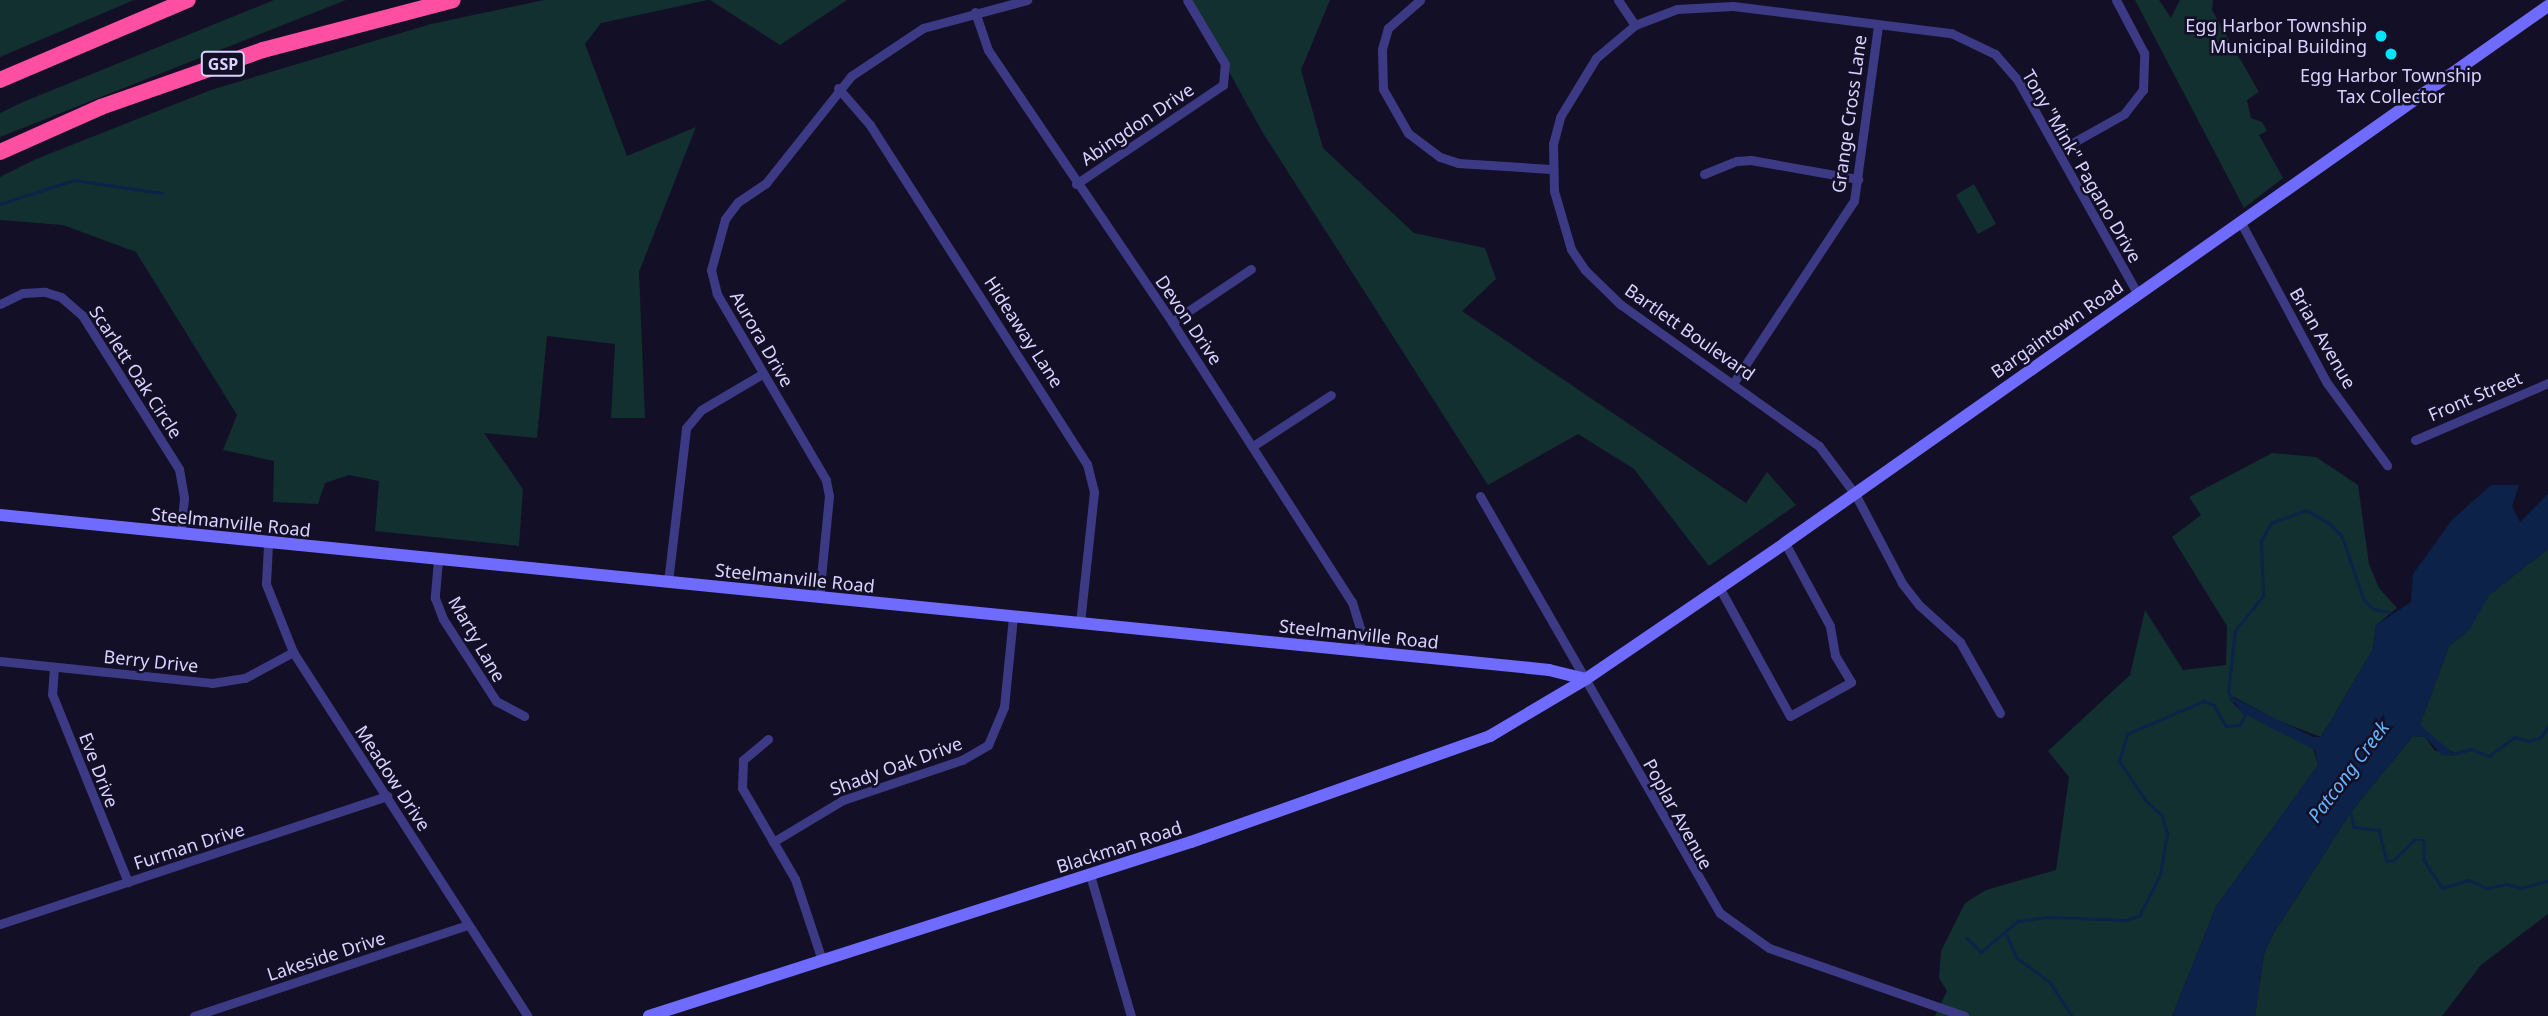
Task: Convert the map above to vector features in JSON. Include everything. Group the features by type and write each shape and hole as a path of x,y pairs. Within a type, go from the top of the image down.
{"highway":[{"path":"0,80 188,0"},
{"name":"GSP","path":"0,152 101,107 263,50 453,0"}],"main road":[{"name":"Bargaintown Road","path":"1586,679 1785,543 2548,6"},
{"name":"Steelmanville Road","path":"0,515 181,533 268,545 668,582 1542,670 1586,679"},
{"name":"Blackman Road","path":"649,1016 1090,875 1458,750 1509,726 1586,679"}],"street":[{"name":"Aurora Drive","path":"819,598 829,496 826,480 717,294 711,270 725,219 738,202 766,183 838,88 923,28 1027,0"},
{"name":"Abingdon Drive","path":"1076,184 1215,92 1224,82 1224,64 1187,0"},
{"path":"1420,0 1388,28 1381,49 1383,89 1408,133 1440,157 1458,163 1551,169"},
{"path":"1618,0 1635,25"},
{"path":"2058,151 2124,114 2143,90 2144,53 2116,0"},
{"name":"Tony \"Mink\" Pagano Drive","path":"1551,169 1553,144 1571,94 1596,58 1635,25 1677,9 1708,5 1951,33 1986,48 2017,79 2137,293"},
{"name":"Devon Drive","path":"975,12 988,50 1076,184 1172,322 1352,602 1360,628 1359,652"},
{"name":"Grange Cross Lane","path":"1734,382 1844,220 1858,178 1878,25"},
{"name":"Hideaway Lane","path":"838,88 870,125 1087,464 1094,492 1080,623"},
{"path":"1704,174 1737,161 1751,160 1858,178"},
{"name":"Bartlett Boulevard","path":"1551,169 1561,223 1585,270 1621,305 1734,382 1819,446 1855,494 1902,583 1919,605 1960,642 2000,713"},
{"name":"Brian Avenue","path":"2240,221 2327,383 2387,465"},
{"path":"1172,322 1251,269"},
{"name":"Scarlett Oak Circle","path":"0,304 23,293 44,292 61,297 82,315 178,469 184,498 181,533"},
{"path":"668,582 686,428 701,410 762,374"},
{"name":"Front Street","path":"2415,440 2548,383"},
{"path":"1253,446 1331,396"},
{"name":"Poplar Avenue","path":"1480,496 1586,679 1699,883 1732,924 1769,948 1964,1016"},
{"path":"1719,587 1790,716 1851,682 1835,655 1830,626 1785,543"},
{"name":"Meadow Drive","path":"268,545 266,584 293,652 528,1016"},
{"name":"Marty Lane","path":"438,560 435,598 443,619 496,701 523,716"},
{"name":"Shady Oak Drive","path":"773,842 843,800 962,760 988,745 1004,708 1013,617"},
{"name":"Berry Drive","path":"0,662 212,683 245,678 293,652"},
{"name":"Eve Drive","path":"54,667 52,694 128,882"},
{"path":"768,739 746,756 741,780 750,807 795,879 822,960"},
{"name":"Furman Drive","path":"0,924 387,796"},
{"path":"1090,875 1131,1016"},
{"name":"Lakeside Drive","path":"194,1016 468,925"}],"green space":[{"path":"0,0 134,0 0,57"},
{"path":"274,0 346,0 0,137 0,113"},
{"path":"544,0 708,0 601,23 585,44 627,156 696,127 639,272 645,418 611,418 615,344 547,336 537,438 484,433 523,489 519,546 375,531 379,481 349,475 325,483 318,504 273,502 274,461 223,450 237,415 136,252 63,225 0,220 0,177 36,159 211,90 431,24"},
{"path":"710,0 847,0 780,45"},
{"path":"1189,0 1330,0 1301,70 1323,148 1414,233 1485,248 1496,279 1462,311 1746,503 1767,472 1796,505 1709,566 1634,469 1578,434 1488,485 1263,133"},
{"path":"2135,0 2159,0 2171,18 2180,0 2213,0 2212,10 2259,92 2247,100 2251,118 2262,122 2267,131 2259,135 2283,178 2244,208"},
{"path":"1974,184 1996,224 1978,234 1956,195"},
{"path":"2272,453 2316,457 2358,485 2369,564 2379,588 2397,608 2376,625 2373,649 2321,737 2279,721 2234,697 2230,700 2243,713 2313,748 2318,765 2216,907 2172,1016 1935,1016 1947,991 1939,978 1941,951 1965,903 1986,890 2056,870 2069,777 2048,751 2130,675 2145,610 2183,670 2226,665 2227,626 2172,537 2201,515 2189,497"},
{"path":"2548,549 2548,914 2481,965 2442,1016 2255,1016 2264,954 2272,936 2351,812 2413,736 2425,737 2435,751 2456,753 2441,747 2420,725 2449,646 2464,634 2489,595"}],"water":[{"name":"Patcong Creek","path":"2491,485 2519,485 2512,506 2520,522 2548,494 2548,549 2489,595 2470,629 2449,646 2420,725 2456,756 2442,755 2425,737 2413,736 2351,812 2272,936 2264,954 2255,1016 2172,1016 2216,907 2318,765 2315,750 2241,712 2232,697 2313,737 2321,737 2373,649 2376,625 2411,602 2413,574 2452,520"}],"waterway":[{"path":"0,204 74,180 162,193"},
{"path":"2233,701 2228,693 2235,631 2263,596 2261,541 2271,523 2306,510 2329,523 2342,536 2364,600 2374,609 2390,612"},
{"path":"1967,938 1981,952 2018,921 2048,917 2126,920 2139,916 2160,875 2167,834 2162,816 2145,800 2119,761 2127,734 2204,701 2214,705 2226,726 2240,725 2246,712"},
{"path":"2456,753 2471,749 2489,756 2514,737 2529,741 2541,737 2548,726"},
{"path":"2351,812 2354,827 2379,830 2387,861 2394,860 2414,840 2424,840 2424,860 2442,888 2469,880 2487,888 2507,884 2521,888 2548,881"},
{"path":"2007,935 2017,958 2050,982 2072,1016"}],"place":[{"name":"Egg Harbor Township Municipal Building","path":"2381,36"},
{"name":"Egg Harbor Township Tax Collector","path":"2391,54"}]}
